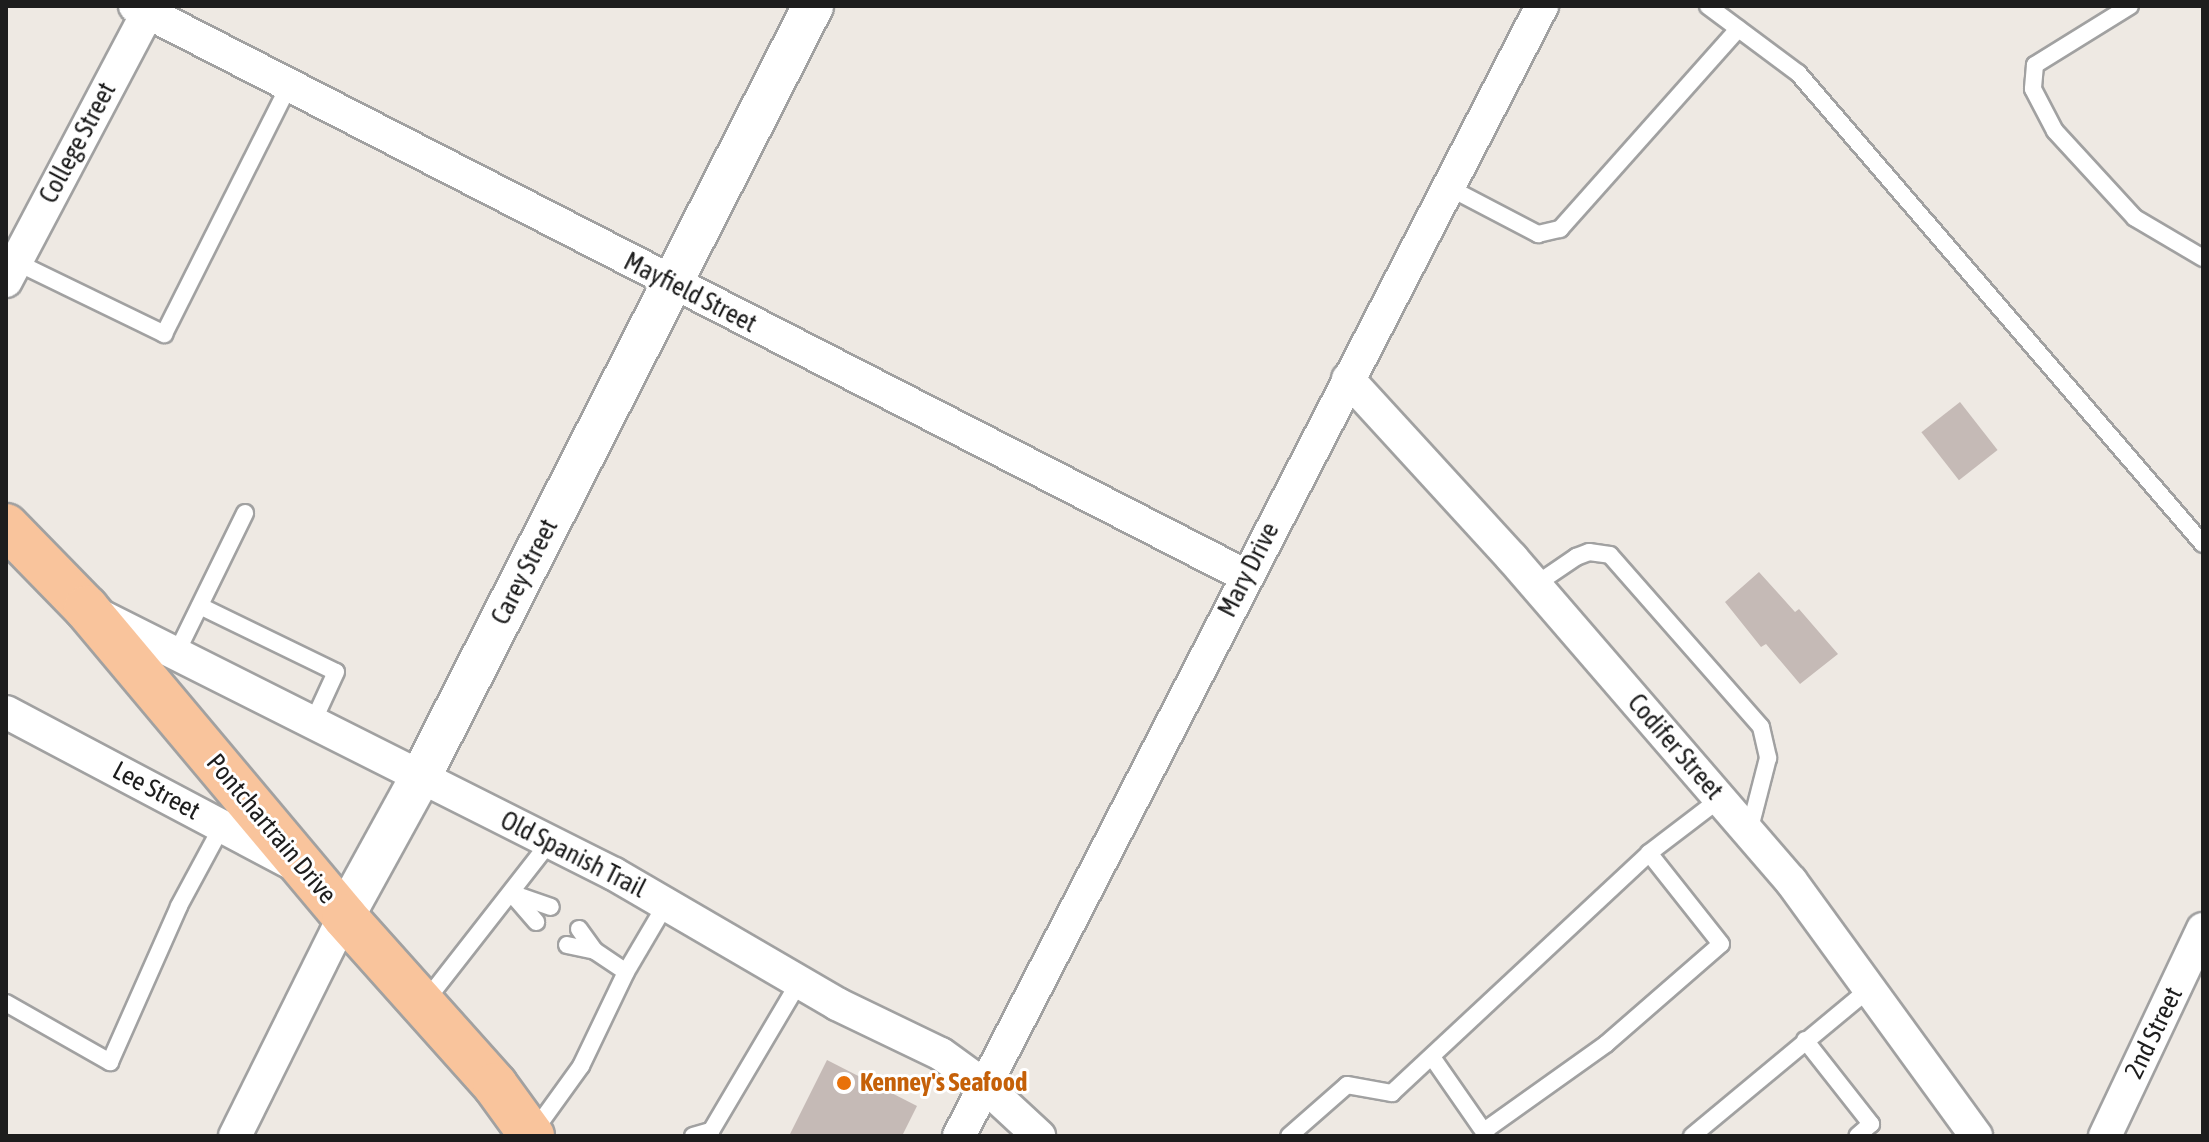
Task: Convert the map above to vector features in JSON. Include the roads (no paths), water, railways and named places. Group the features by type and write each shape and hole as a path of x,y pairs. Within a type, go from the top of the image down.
{"main road":[{"name":"Pontchartrain Drive","path":"6,526 86,608 344,916 495,1085 532,1135"}],"street":[{"name":"Carey Street","path":"235,1136 344,916 420,778 813,6"},
{"name":"Mary Drive","path":"959,1136 1542,6"},
{"name":"Mayfield Street","path":"144,8 672,284 1246,576"},
{"name":"College Street","path":"11,271 144,8"},
{"name":"Codifer Street","path":"1348,379 1535,585 1791,881 1976,1136"},
{"name":"Old Spanish Trail","path":"86,608 550,842 666,904 799,982 941,1054 985,1086 1039,1136"},
{"name":"Lee Street","path":"6,712 307,870"},
{"name":"2nd Street","path":"2105,1136 2203,929"}],"lane":[{"path":"1708,6 1798,73 2203,544"},
{"path":"2130,6 2035,65 2033,89 2055,131 2135,218 2203,258"},
{"path":"1448,187 1538,234 1560,229 1738,29"},
{"path":"11,271 164,334 289,86"},
{"path":"176,654 245,513"},
{"path":"1535,585 1576,557 1589,552 1610,555 1761,727 1768,758 1749,832"},
{"path":"200,606 336,672 313,722"},
{"path":"1289,1136 1347,1085 1392,1093 1649,853 1720,799"},
{"path":"6,1003 110,1062 179,906 222,826"},
{"path":"423,1004 550,842"},
{"path":"1432,1057 1485,1134 1606,1044 1721,944 1649,853"},
{"path":"511,893 551,907"},
{"path":"511,893 536,922"},
{"path":"532,1135 581,1066 626,972 666,904"},
{"path":"579,929 595,951 626,972"},
{"path":"567,945 595,951"},
{"path":"693,1136 713,1134 799,982"},
{"path":"1692,1136 1869,989"},
{"path":"1805,1040 1871,1124 1857,1136"}],"place":[{"name":"Kenney's Seafood","path":"844,1083"}]}
